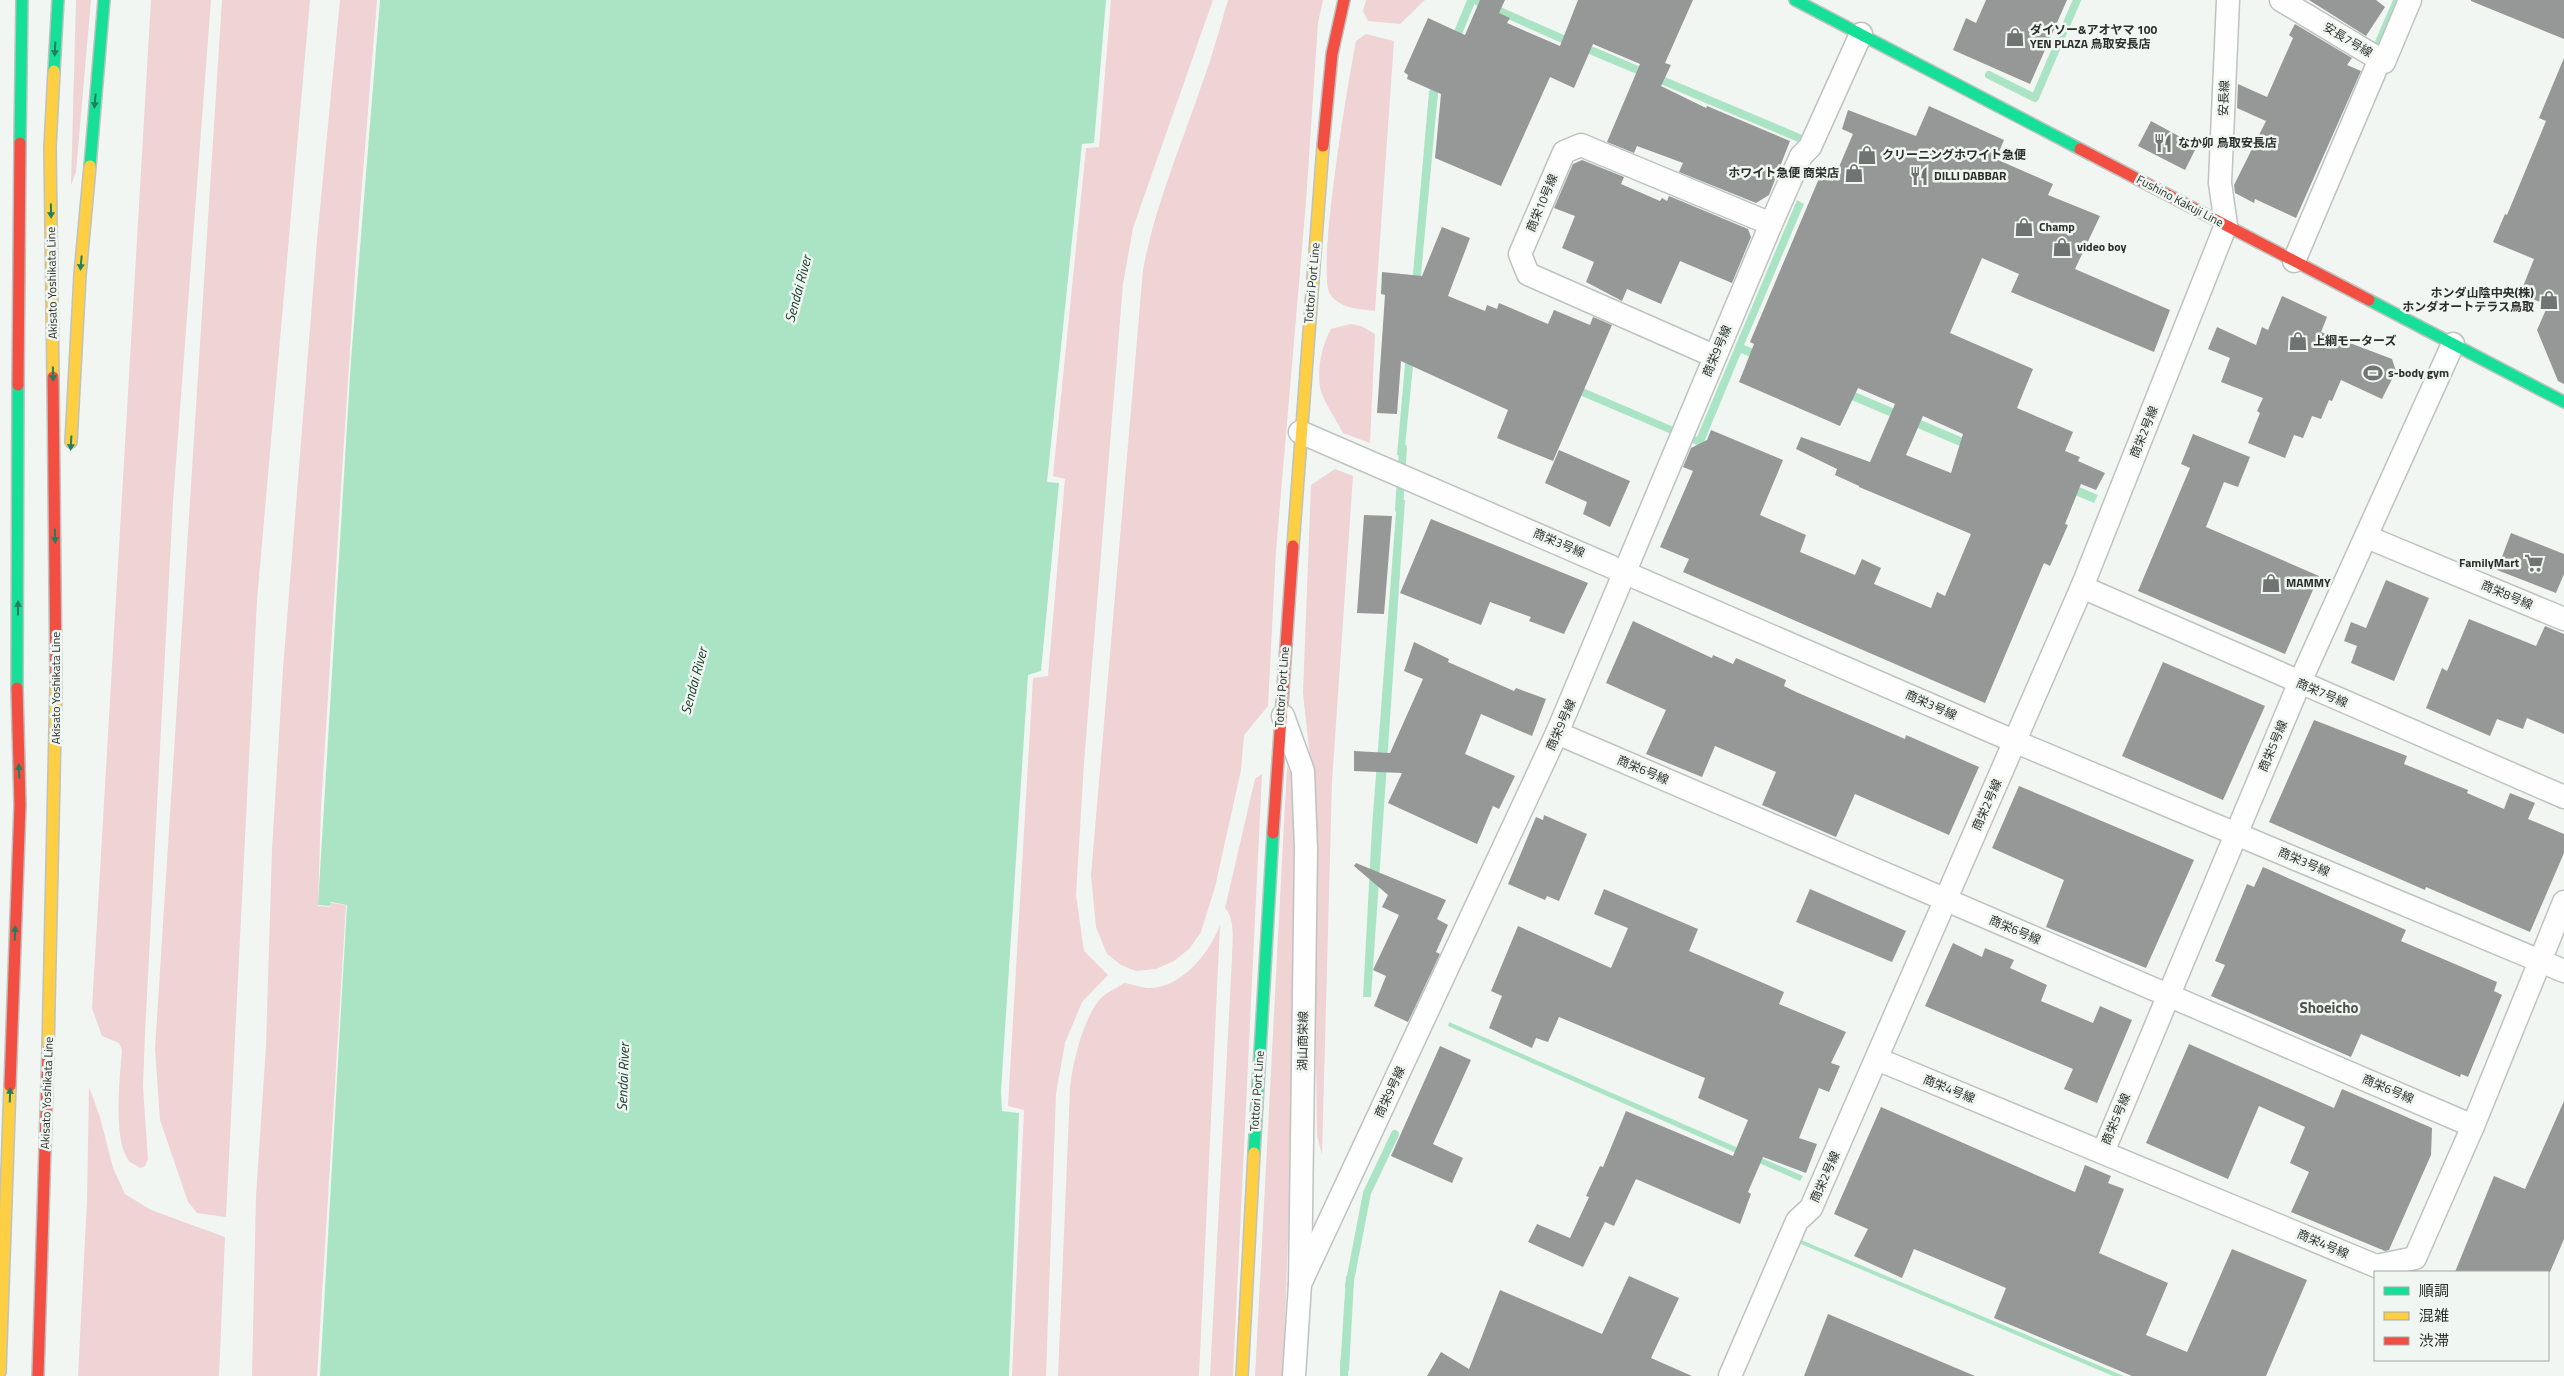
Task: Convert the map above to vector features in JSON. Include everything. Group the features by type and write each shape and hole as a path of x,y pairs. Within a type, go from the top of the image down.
{"main road":[{"path":"0,1372 20,805 17,727 18,247 22,0"},
{"name":"Akisato Yoshikata Line","path":"38,1376 57,728 50,147 58,0"},
{"path":"71,454 80,276 104,0"},
{"name":"Tottori Port Line","path":"1242,1376 1253,1147 1280,710 1300,432 1326,101 1332,54 1344,0"},
{"name":"Fushino Kakuji Line","path":"1796,0 2564,402"},
{"path":"57,728 66,542"},
{"path":"5,583 17,727"}],"street":[{"name":"安長線","path":"2226,226 2220,183 2228,0"},
{"name":"安長7号線","path":"2281,0 2384,62 2410,0"},
{"name":"商栄9号線","path":"1300,1284 1557,733 1627,572 1714,356 1771,224 1801,156 1810,147 1861,34"},
{"path":"2294,261 2380,59"},
{"name":"商栄10号線","path":"1714,356 1528,274 1520,254 1564,152 1581,145 1771,224"},
{"name":"商栄2号線","path":"1730,1376 1797,1221 1811,1208 1944,899 2016,742 2082,588 2226,226"},
{"name":"商栄5号線","path":"2103,1152 2299,684 2453,344"},
{"name":"商栄3号線","path":"1300,432 2016,742 2564,972"},
{"name":"商栄8号線","path":"2367,537 2564,619"},
{"name":"商栄7号線","path":"2082,588 2299,684 2564,797"},
{"name":"湖山商栄線","path":"1280,710 1303,771 1306,849 1300,1284 1294,1376"},
{"name":"商栄6号線","path":"1557,733 2473,1126"},
{"name":"商栄4号線","path":"1876,1060 2376,1266 2415,1258 2473,1126 2564,902"}],"shaded area":[{"path":"76,0 91,0 76,172 71,185"},
{"path":"151,0 211,0 173,502 145,1033 143,1087 148,1159 145,1166 140,1168 130,1162 124,1152 121,1140 118,1108 122,1050 119,1043 102,1036 92,1008"},
{"path":"222,0 310,0 257,600 226,1217 197,1213 188,1202 160,1120 155,1049"},
{"path":"340,0 377,0 356,259 321,808 318,906 330,907 331,903 346,905 317,1376 252,1376 256,1196 266,1046 272,850 283,669 317,240"},
{"path":"1111,0 1213,0 1133,228 1123,284 1084,763 1076,895 1084,951 1108,975 1082,1002 1065,1043 1056,1094 1046,1376 1012,1376 1024,1110 1008,1106 1033,678 1048,676 1065,479 1053,476 1086,148 1099,147"},
{"path":"1228,0 1323,0 1318,23 1306,202 1276,551 1268,706 1244,735 1241,770 1215,887 1201,932 1190,948 1174,961 1156,969 1136,971 1121,965 1107,954 1096,927 1091,875 1143,270 1154,221 1207,71"},
{"path":"1366,0 1425,0 1400,24 1368,21 1363,11"},
{"path":"1366,34 1394,41 1375,311 1357,309 1339,303 1330,294 1327,278 1330,214 1347,92 1356,41"},
{"path":"1351,324 1361,326 1375,334 1370,443 1343,433 1320,387 1320,365 1328,335 1331,329"},
{"path":"1335,469 1353,476 1332,782 1322,1155 1317,1136 1312,776 1303,693 1311,485"},
{"path":"1287,766 1294,781 1297,833 1291,1155 1283,1376 1255,1376"},
{"path":"1262,774 1233,1376 1210,1376 1233,939 1231,919 1225,908 1255,779"},
{"path":"1220,925 1199,1376 1058,1376 1070,1089 1077,1052 1086,1023 1099,1000 1124,983 1147,988 1159,987 1171,983 1182,976 1201,958"},
{"path":"89,1087 100,1117 113,1168 125,1194 151,1210 225,1237 219,1376 78,1376 87,1201"}],"water":[{"name":"Sendai River","path":"380,0 1106,0 1094,143 1082,144 1047,482 1059,483 1041,671 1028,675 1001,1091 1002,1111 1019,1113 1009,1376 320,1376 347,905 331,902 330,906 318,905 351,360"},
{"path":"1467,0 1476,0 1438,93 1417,317 1697,437 1797,200 1804,204 1744,345 2098,495 2094,503 1741,353 1702,447 1417,326 1404,457 1397,455 1429,92"},
{"path":"2393,0 2401,0 2383,42 2373,46"},
{"path":"1397,499 1405,500 1371,997 1363,997 1372,827"},
{"path":"1449,1022 1803,1176 1800,1181 1448,1026"},
{"path":"1801,1240 2124,1376 2113,1376 1801,1244"},
{"path":"1346,1276 1354,1280 1349,1371 1340,1370"}],"building":[{"path":"1480,0 1505,0 1499,13 1510,18 1507,23 1560,46 1578,0 1693,0 1665,63 1671,65 1661,86 1706,108 1707,106 1790,141 1769,195 1756,203 1679,172 1683,163 1637,146 1634,153 1607,142 1640,64 1593,44 1574,88 1550,77 1501,186 1435,158 1441,94 1407,79 1408,75 1404,72 1428,18 1465,35"},
{"path":"1986,0 2067,0 2030,84 1953,50 1966,18 1976,23"},
{"path":"2309,0 2376,0 2385,7 2366,36"},
{"path":"2564,0 2564,39 2471,1"},
{"path":"2295,24 2352,58 2347,65 2361,71 2296,218 2255,199 2254,203 2235,193 2234,185 2266,121 2237,108 2238,84 2267,97 2293,38 2289,35"},
{"path":"2564,58 2564,384 2558,381 2537,330 2548,305 2520,294 2534,259 2493,242 2505,214 2507,215 2546,121 2539,118"},
{"path":"1929,106 2004,140 1996,159 2053,184 2048,195 2100,216 2075,269 2170,310 2154,352 2011,292 2019,274 1982,258 1950,333 2033,369 2017,408 2073,432 2065,451 2080,457 2078,461 2105,473 2096,490 2081,484 2065,524 2068,525 2050,566 2044,563 1985,703 1683,572 1689,559 1660,547 1693,471 1683,467 1691,448 1707,440 1711,430 1783,460 1760,515 1806,535 1800,552 1855,575 1862,559 1881,568 1874,584 1931,608 1937,592 1945,596 1971,534 1859,487 1835,475 1837,469 1796,449 1801,437 1870,462 1895,404 1858,388 1840,426 1739,382 1754,344 1750,342 1820,176 1833,181 1853,134 1842,129 1848,110 1916,136","holes":["1923,416 1963,434 1951,473 1906,455"]},
{"path":"2151,121 2197,146 2185,170 2138,146"},
{"path":"1582,160 1624,177 1621,184 1660,201 1662,198 1667,201 1669,196 1748,229 1751,237 1732,283 1680,261 1661,304 1627,289 1622,301 1586,282 1594,262 1562,248 1575,216 1554,208 1573,164"},
{"path":"1442,227 1470,238 1448,296 1485,311 1487,305 1497,309 1499,303 1548,324 1554,310 1590,325 1593,317 1612,325 1553,461 1497,438 1508,410 1401,361 1397,414 1377,413 1385,295 1381,294 1382,272 1422,276"},
{"path":"2282,296 2327,317 2321,332 2392,359 2396,371 2382,399 2341,380 2332,401 2329,400 2321,419 2312,416 2303,438 2294,435 2285,458 2248,443 2260,413 2257,411 2263,398 2221,382 2230,358 2208,349 2217,327 2256,345 2262,327 2268,330"},
{"path":"2193,434 2250,457 2238,487 2224,482 2206,527 2319,576 2285,654 2138,591 2190,468 2181,464"},
{"path":"1559,450 1630,481 1610,527 1583,514 1587,502 1545,483"},
{"path":"1364,515 1392,516 1384,614 1357,613"},
{"path":"1431,519 1588,583 1564,634 1529,621 1531,617 1490,602 1481,625 1400,593"},
{"path":"2511,533 2564,554 2564,574 2556,593 2497,570"},
{"path":"2386,580 2429,598 2394,681 2351,663 2357,646 2344,641 2351,622 2366,628"},
{"path":"2469,619 2536,646 2545,626 2564,634 2564,734 2527,718 2523,729 2497,719 2490,736 2426,708 2442,668 2447,671"},
{"path":"1633,621 1712,658 1713,655 1733,664 1736,658 1786,680 1784,686 1796,692 1905,739 1906,735 1979,767 1949,835 1855,794 1836,837 1762,805 1776,772 1715,746 1702,777 1646,754 1666,710 1606,683"},
{"path":"1414,642 1449,659 1448,662 1514,691 1516,688 1546,699 1532,736 1481,714 1465,754 1515,776 1499,809 1493,806 1477,844 1388,803 1402,773 1354,771 1354,751 1390,753 1423,679 1404,671"},
{"path":"2163,662 2265,706 2223,800 2122,756"},
{"path":"2314,720 2407,756 2404,764 2468,790 2467,793 2504,809 2510,793 2535,803 2528,819 2564,834 2564,853 2530,932 2426,887 2425,890 2269,822"},
{"path":"2019,786 2194,860 2146,968 2046,927 2064,880 1992,848"},
{"path":"1544,815 1587,834 1559,901 1547,896 1545,900 1508,884 1536,817 1543,820"},
{"path":"1356,863 1446,900 1437,919 1448,925 1436,952 1440,954 1408,1022 1374,1006 1386,976 1373,970 1399,915 1382,907 1388,895 1354,866"},
{"path":"2263,867 2406,930 2401,941 2497,982 2494,991 2502,995 2468,1077 2461,1074 2460,1077 2361,1034 2351,1057 2211,996 2225,965 2215,961 2247,884 2254,887"},
{"path":"1604,889 1698,929 1689,951 1784,992 1779,1004 1846,1032 1831,1063 1840,1066 1829,1092 1819,1088 1799,1138 1817,1144 1806,1173 1763,1157 1748,1192 1751,1194 1740,1224 1636,1179 1614,1226 1605,1222 1583,1267 1528,1242 1537,1224 1570,1238 1589,1197 1586,1196 1600,1166 1603,1167 1626,1111 1733,1156 1748,1120 1698,1098 1705,1078 1559,1017 1548,1042 1536,1038 1532,1048 1489,1028 1502,996 1491,991 1518,926 1611,968 1628,928 1594,914"},
{"path":"1810,889 1906,931 1892,962 1796,922"},
{"path":"1953,943 1982,957 1985,948 2014,960 2010,968 2047,985 2041,1001 2093,1023 2100,1006 2132,1020 2097,1103 2064,1089 2073,1069 1925,1006"},
{"path":"2189,1044 2334,1108 2342,1089 2432,1128 2431,1155 2389,1250 2385,1251 2291,1212 2309,1172 2290,1163 2305,1127 2259,1106 2228,1179 2146,1143"},
{"path":"1440,1046 1471,1060 1433,1144 1463,1158 1452,1183 1391,1156"},
{"path":"2564,1101 2564,1239 2550,1272 2455,1271 2494,1176 2525,1189"},
{"path":"1881,1107 2075,1192 2085,1165 2111,1176 2108,1183 2124,1189 2099,1253 2168,1283 2146,1335 2187,1352 2232,1249 2307,1280 2266,1376 2132,1376 1994,1318 2006,1288 1914,1249 1902,1278 1854,1256 1868,1229 1834,1214"},
{"path":"1629,1276 1679,1298 1651,1358 1692,1376 1427,1376 1441,1352 1469,1369 1500,1290 1602,1334"},
{"path":"1828,1314 1975,1376 1804,1376"}],"waterway":[{"path":"1989,75 2035,98 2077,0"},
{"path":"1477,1 1572,43"},
{"path":"1583,47 1804,140"},
{"path":"1399,509 1403,448"},
{"path":"1349,1286 1367,1193 1395,1134"},
{"path":"1344,1362 1344,1376"}],"traffic: fast":[{"path":"20,143 22,0"},
{"path":"54,71 58,0"},
{"path":"90,166 104,0"},
{"path":"1795,0 2080,149"},
{"path":"2369,300 2564,402"},
{"path":"17,688 18,385"},
{"path":"1254,1153 1273,833"}],"traffic: slow":[{"path":"53,377 50,147 54,71"},
{"path":"1293,546 1323,146"},
{"path":"71,442 80,275 90,166"},
{"path":"48,1050 56,685"},
{"path":"0,1372 10,1086"},
{"path":"1242,1376 1254,1153"}],"traffic: jam":[{"path":"1323,146 1332,54 1344,0"},
{"path":"18,385 20,143"},
{"path":"2080,149 2369,300"},
{"path":"53,377 56,685"},
{"path":"1273,833 1293,546"},
{"path":"10,1086 20,805 17,688"},
{"path":"38,1376 48,1050"}],"place":[{"name":"ダイソー&アオヤマ 100 YEN PLAZA 鳥取安長店","path":"2015,37"},
{"name":"なか卯 鳥取安長店","path":"2163,143"},
{"name":"クリーニングホワイト急便","path":"1867,155"},
{"name":"ホワイト急便 商栄店","path":"1854,173"},
{"name":"DILLI DABBAR","path":"1919,176"},
{"name":"Champ","path":"2024,227"},
{"name":"video boy","path":"2062,247"},
{"name":"ホンダ山陰中央(株) ホンダオートテラス鳥取","path":"2549,300"},
{"name":"上綱モーターズ","path":"2298,341"},
{"name":"s-body gym","path":"2373,373"},
{"name":"FamilyMart","path":"2534,563"},
{"name":"MAMMY","path":"2271,583"}],"district":[{"name":"Shoeicho","path":"2329,1008"}]}
